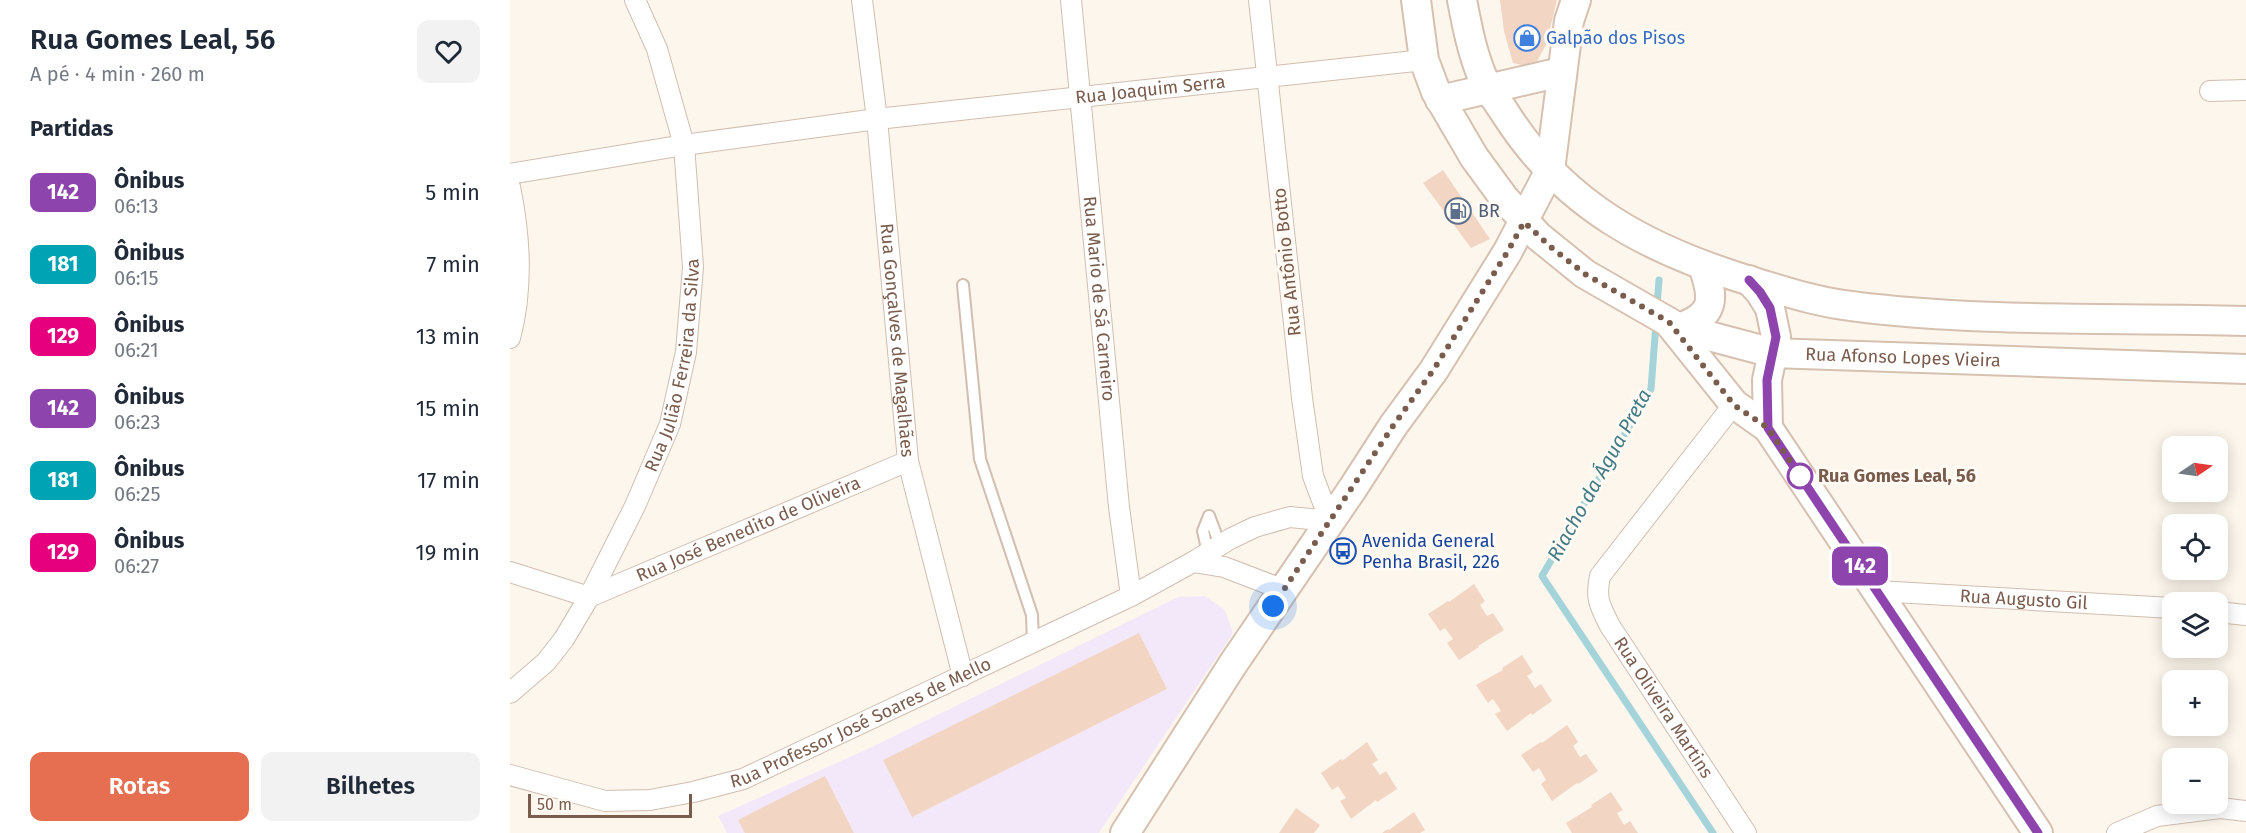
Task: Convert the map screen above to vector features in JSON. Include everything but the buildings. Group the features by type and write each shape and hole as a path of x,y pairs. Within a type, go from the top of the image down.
{"main road":[{"name":"Rua Afonso Lopes Vieira","path":"1416,0 1424,60 1440,100 1474,157 1524,222 1585,274 1674,325 1773,353 2246,369"},
{"path":"1462,0 1471,43 1489,88 1525,144 1583,202 1617,225 1703,266 1809,299 1849,306 1912,312 2246,321"},
{"path":"1125,833 1233,664 1434,369 1524,222 1550,170 1561,72 1569,21 1576,0"},
{"path":"1440,100 1561,72"},
{"path":"1703,266 1711,296 1706,313 1697,321 1674,325 1734,405 1768,428 2038,833"},
{"path":"1749,280 1770,308 1776,337 1767,380 1768,428"}],"street":[{"name":"Rua Julião Ferreira da Silva","path":"510,693 546,662 564,639 589,597 634,506 670,424 687,352 693,267 684,145 657,49 635,0"},
{"name":"Rua Gonçalves de Magalhães","path":"862,0 877,119 908,461 963,676"},
{"name":"Rua Mario de Sá Carneiro","path":"1071,0 1119,507 1131,596"},
{"name":"Rua Antônio Botto","path":"1259,0 1301,387 1313,476 1330,521"},
{"name":"Rua Joaquim Serra","path":"510,174 684,145 877,119 1424,60"},
{"path":"2210,91 2246,90"},
{"path":"510,186 517,217 518,278 510,338"},
{"name":"Rua Oliveira Martins","path":"1734,405 1600,576 1597,592 1601,608 1610,626 1746,833"},
{"name":"Rua José Benedito de Oliveira","path":"589,597 908,461"},
{"name":"Rua Professor José Soares de Mello","path":"510,775 605,801 650,800 743,779 1131,596 1256,527 1290,517 1330,521"},
{"path":"1207,554 1224,567 1284,590"},
{"path":"510,572 589,597"},
{"name":"Rua Augusto Gil","path":"1876,591 2162,607"},
{"path":"2228,613 2246,615"},
{"path":"2117,833 2157,816 2220,808 2246,811"}],"lane":[{"path":"963,285 980,459 1032,615 1032,643"},
{"path":"1032,615 1052,634"}],"shaded area":[{"path":"1205,596 1225,610 1233,633 1099,833 727,833 718,816 870,748 1178,597"}],"waterway":[{"name":"Riacho da Água Preta","path":"1657,306 1659,280"},
{"name":"Riacho da Água Preta","path":"1656,323 1651,389 1542,576 1713,833"}],"bus line":[{"name":"142","path":"1749,280 1770,308 1776,337 1767,380 1768,428 2038,833"}],"place":[{"name":"Galpão dos Pisos","path":"1527,38"},
{"name":"BR","path":"1458,211"},
{"name":"Rua Gomes Leal, 56","path":"1800,476"},
{"name":"Avenida General Penha Brasil, 226","path":"1343,551"}],"route":[{"path":"1273,606 1393,426 1434,369 1524,222 1585,274 1669,322 1734,405 1768,428 1800,476"}]}
